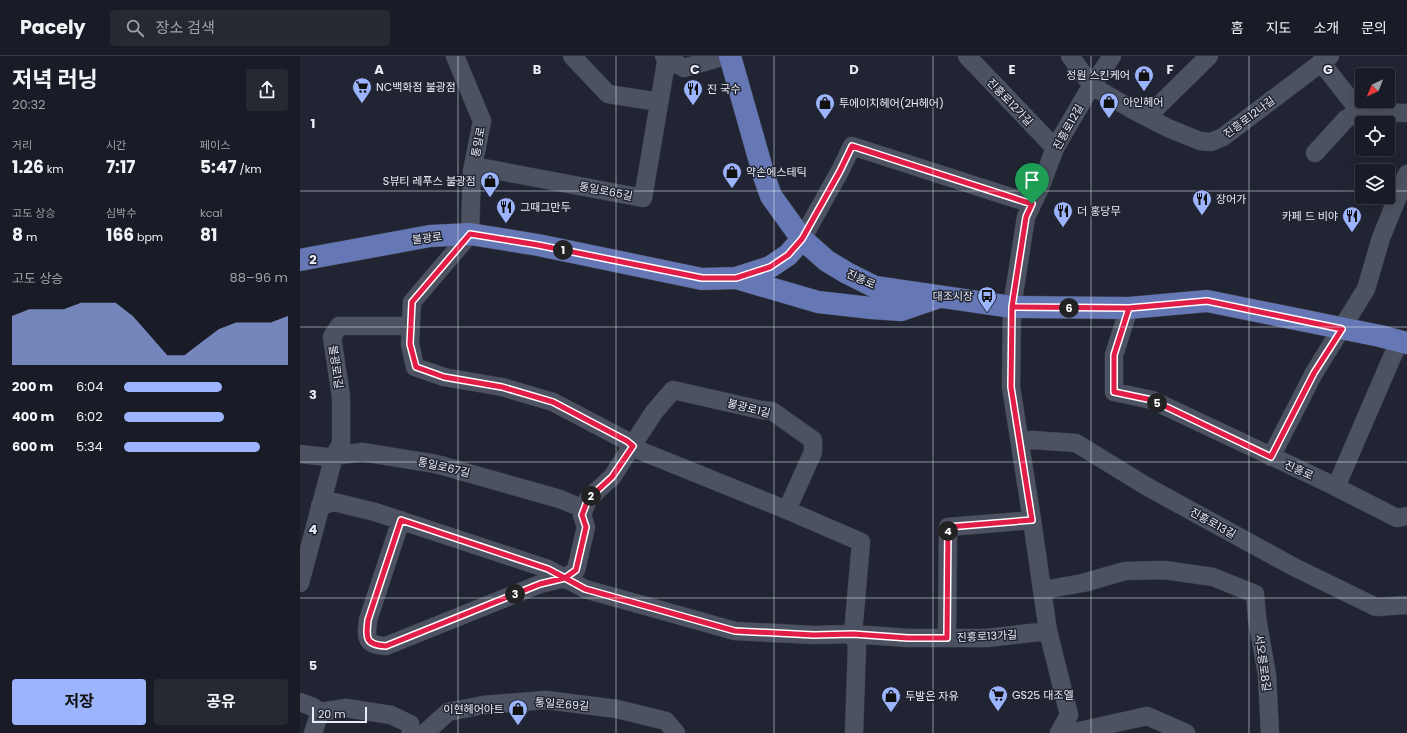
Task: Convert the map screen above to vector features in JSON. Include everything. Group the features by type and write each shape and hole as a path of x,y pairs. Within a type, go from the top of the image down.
{"main road":[{"name":"진흥로","path":"730,56 771,196 802,239 827,261 847,274 875,286 1012,307 1129,308 1207,301 1403,342"},
{"name":"불광로","path":"300,260 430,236 470,234 538,245 702,278 736,278 770,267 788,255 802,239"},
{"path":"736,278 818,302 892,310 901,310 939,297"}],"street":[{"name":"통일로","path":"455,56 482,121 473,166 470,234"},
{"path":"572,56 608,94 659,102"},
{"name":"통일로65길","path":"473,166 643,198 665,57 684,68 725,56"},
{"name":"진흥로12가길","path":"967,56 1055,148"},
{"path":"1070,56 1092,86"},
{"name":"진흥로12길","path":"1012,307 1026,217 1040,188 1055,148 1092,86 1112,56"},
{"path":"1147,117 1209,56"},
{"name":"진흥로12나길","path":"1092,86 1168,128 1200,141 1211,142 1223,137 1325,59 1360,112"},
{"path":"1315,153 1346,120 1360,112 1407,113"},
{"path":"802,239 840,171 852,146 1032,204"},
{"path":"1271,457 1314,373 1366,289 1381,238 1407,174"},
{"path":"470,234 412,302 410,344 416,367 444,377 502,387 553,402 627,441 636,449 787,510 860,542 853,634 857,645 854,733"},
{"path":"1012,307 1011,387 1043,590 1048,631 1069,715 1059,733"},
{"name":"진흥로","path":"1129,308 1114,355 1114,392 1152,400 1336,487 1397,518 1407,516"},
{"name":"불광로1길","path":"334,456 341,444 341,396 332,337 339,326 411,326"},
{"path":"1336,487 1403,342"},
{"name":"불광로1길","path":"584,509 588,499 612,477 654,412 673,390 772,412 813,440 813,452 787,510"},
{"name":"진흥로13길","path":"1020,441 1032,440 1076,443 1146,486 1294,567 1376,607 1407,605"},
{"name":"통일로67길","path":"300,454 326,457 362,452 436,464 560,499 584,509"},
{"path":"300,583 334,456"},
{"name":"진흥로13가길","path":"320,506 334,502 375,512 548,569 585,589 735,631 814,635 853,634 908,638 987,638 1048,631"},
{"path":"401,520 368,620 367,633 369,641 374,646 386,646 540,584 565,578 576,570 586,527 582,515 584,509"},
{"path":"947,638 948,527 1032,520"},
{"name":"서오릉로8길","path":"1043,590 1083,583 1125,571 1164,570 1213,577 1255,594 1257,618 1267,675 1270,733"},
{"name":"통일로69길","path":"424,733 448,712 483,705 546,700 617,709 666,721 676,733"},
{"path":"300,702 313,707 320,712 346,708 391,715 410,724 411,733"},
{"path":"313,733 320,712"},
{"path":"1063,733 1075,732 1147,716 1186,733"}],"place":[{"name":"정원 스킨케어","path":"1144,92"},
{"name":"NC백화점 불광점","path":"362,104"},
{"name":"진 국수","path":"693,106"},
{"name":"아인헤어","path":"1109,119"},
{"name":"투에이치헤어(2H헤어)","path":"825,120"},
{"name":"약손에스테틱","path":"732,189"},
{"name":"S뷰티 레푸스 불광점","path":"490,198"},
{"name":"장어가","path":"1202,216"},
{"name":"그때그만두","path":"506,224"},
{"name":"더 홍당무","path":"1063,228"},
{"name":"카페 드 비야","path":"1352,233"},
{"name":"대조시장","path":"987,313"},
{"name":"GS25 대조엘","path":"998,712"},
{"name":"두발은 자유","path":"891,713"},
{"name":"이현헤어아트","path":"518,726"}],"route":[{"path":"1032,204 852,146 840,171 802,239 788,255 770,267 736,278 702,278 538,245 470,234 412,302 410,344 416,367 444,377 502,387 553,402 627,441 633,446 612,477 588,499 582,515 586,527 576,570 565,578 548,569 401,520 368,620 367,633 369,641 374,646 386,646 540,584 565,578 585,589 735,631 814,635 853,634 908,638 947,638 948,527 1032,520 1011,387 1012,307 1129,308 1114,355 1114,392 1152,400 1271,457 1314,373 1342,329 1207,301 1129,308 1070,308 1012,307 1026,217 1032,204"}]}
